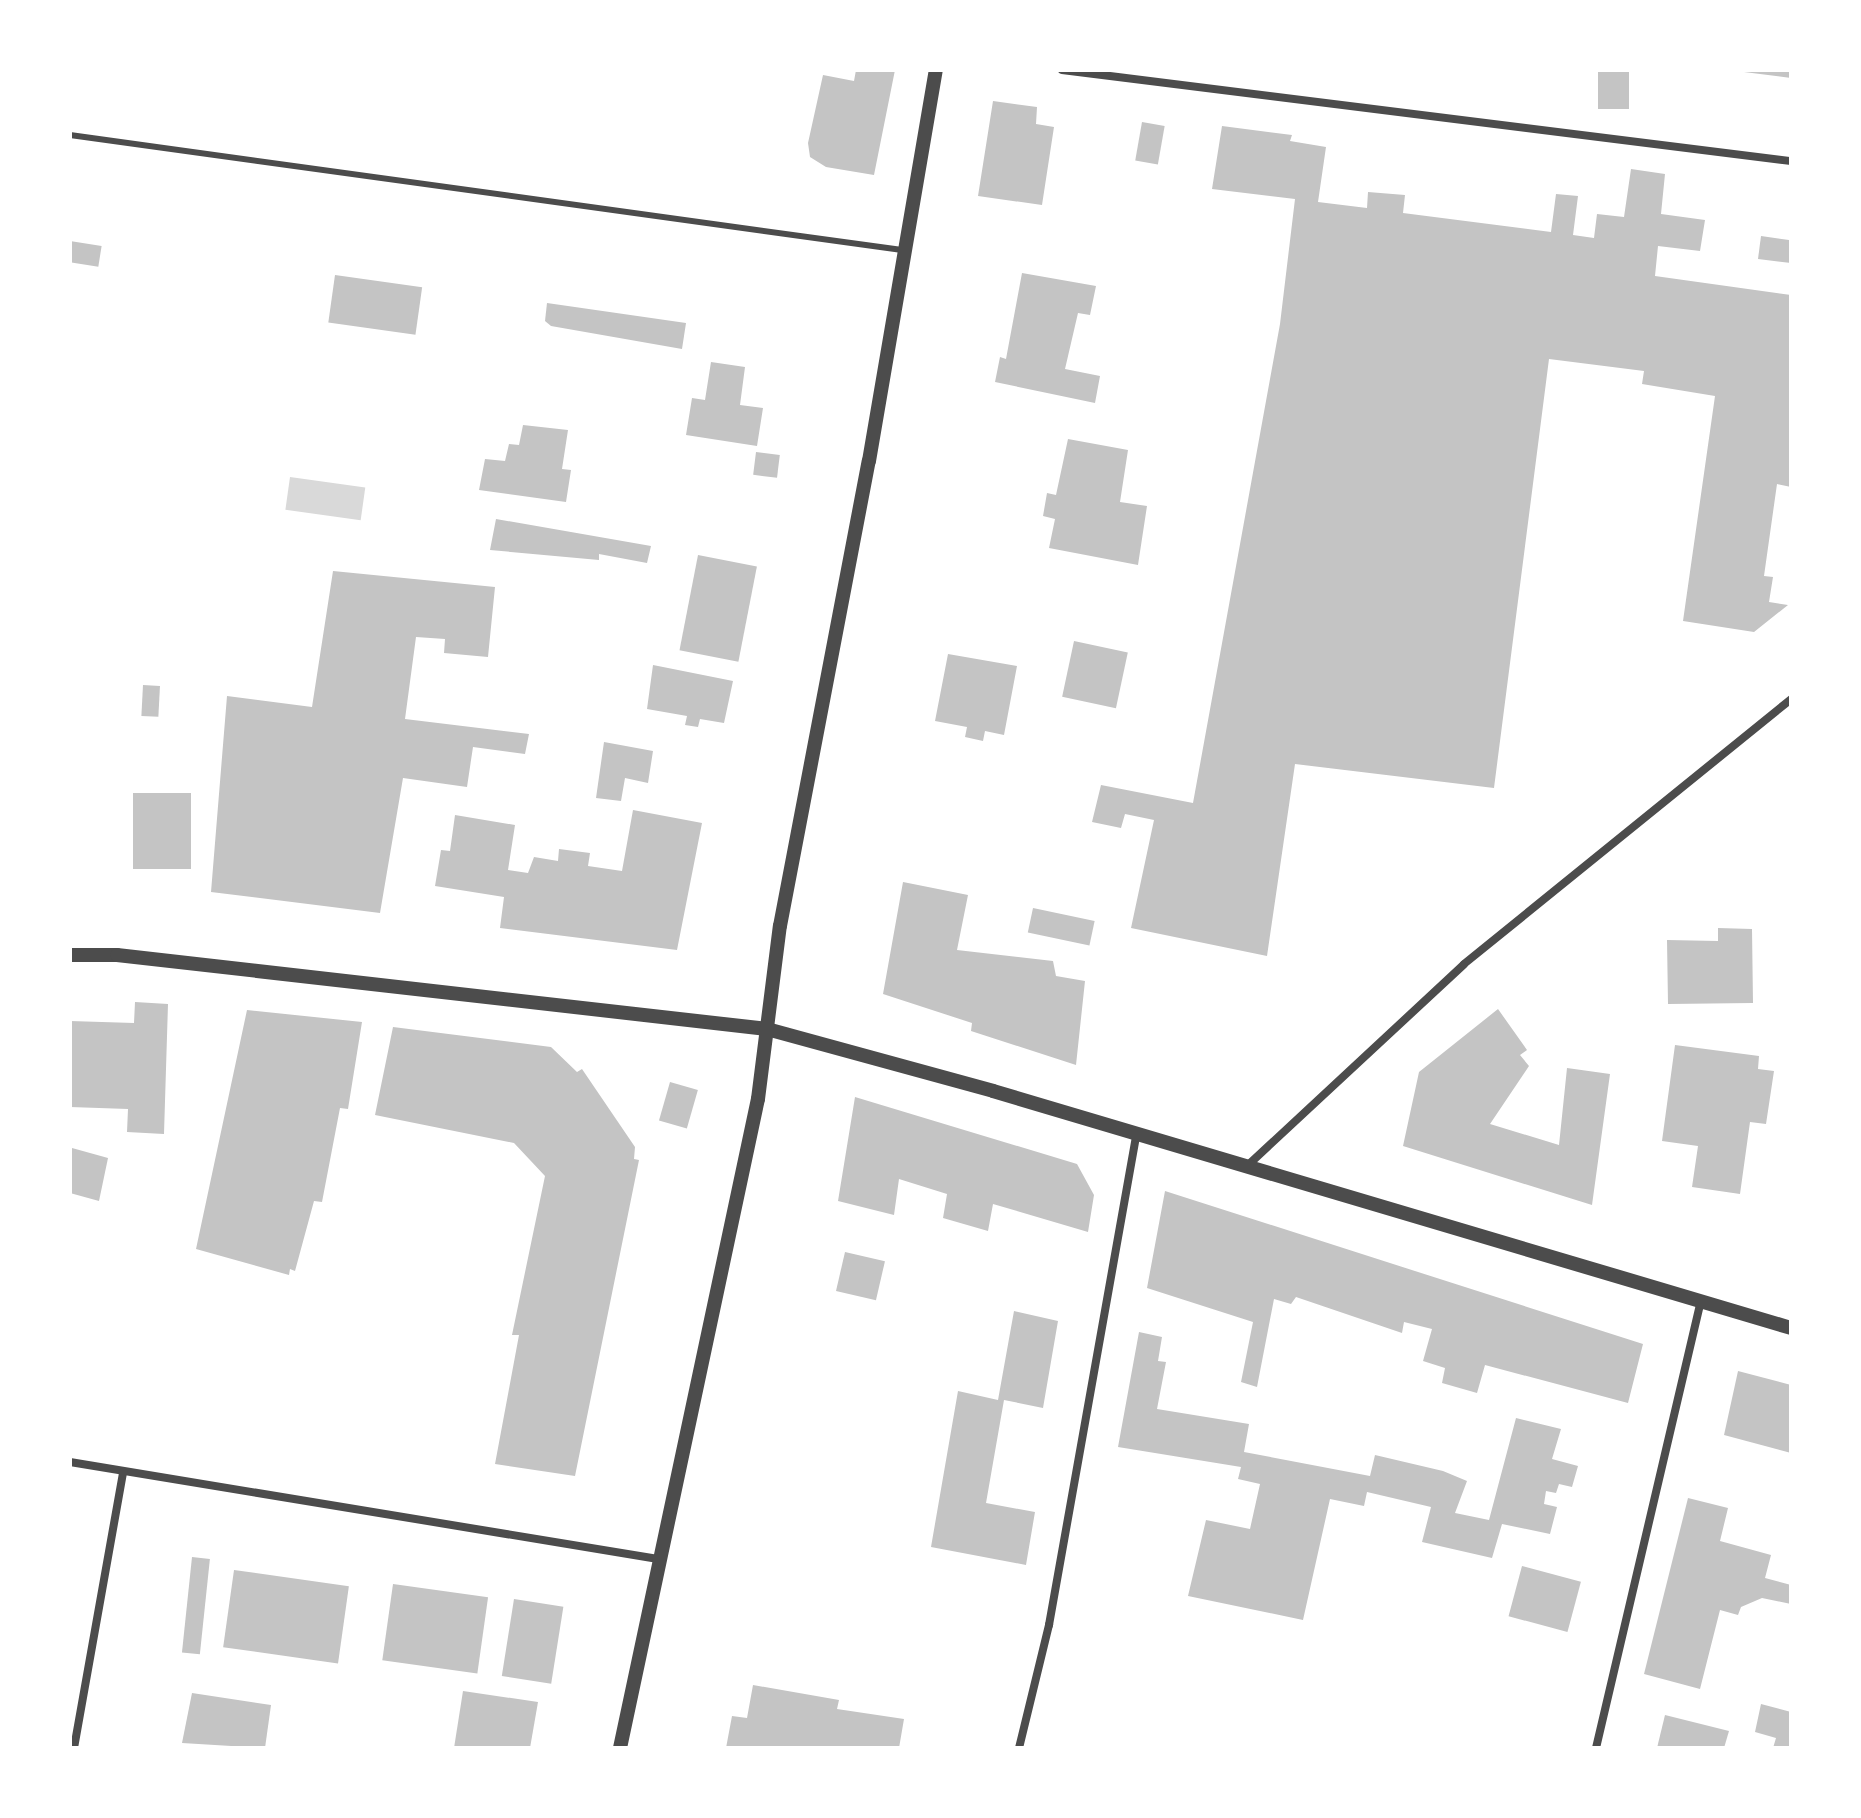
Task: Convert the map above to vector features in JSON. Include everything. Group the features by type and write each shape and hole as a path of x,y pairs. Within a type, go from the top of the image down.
{"street":[{"path":"620,1748 758,1099 780,926 869,461 902,250 936,70"},
{"path":"1062,70 1791,161"},
{"path":"1247,1166 1464,964 1791,699"},
{"path":"70,955 117,955 767,1029 1137,1133 1700,1305 1791,1328"},
{"path":"1019,1748 1049,1625 1137,1133"},
{"path":"1596,1748 1700,1305"},
{"path":"70,1462 658,1559"},
{"path":"74,1748 123,1472"}],"lane":[{"path":"70,135 902,250"}],"shaded area":[{"path":"290,477 365,488 361,520 285,510"}],"building":[{"path":"856,70 895,70 874,175 826,167 810,157 808,143 823,75 854,81"},
{"path":"1598,70 1629,70 1629,109 1598,109"},
{"path":"1791,70 1791,78 1744,72"},
{"path":"993,101 1037,107 1036,124 1054,127 1042,205 978,196"},
{"path":"1142,122 1165,126 1158,164 1135,160"},
{"path":"1222,126 1292,135 1290,141 1326,147 1318,202 1367,208 1368,192 1405,195 1403,213 1551,232 1556,194 1578,196 1573,235 1594,238 1597,214 1624,217 1631,169 1665,174 1661,214 1705,220 1700,251 1658,246 1655,276 1791,295 1791,487 1777,484 1764,576 1773,577 1769,602 1788,605 1754,632 1683,621 1715,396 1642,384 1644,371 1549,359 1494,788 1295,764 1267,956 1131,928 1154,820 1125,814 1121,828 1092,822 1101,785 1193,803 1280,324 1295,199 1212,189"},
{"path":"1761,236 1789,240 1791,263 1758,259"},
{"path":"70,241 102,246 98,267 70,262"},
{"path":"1022,273 1096,286 1090,315 1078,313 1065,369 1100,376 1095,403 995,382 1000,357 1006,359"},
{"path":"335,275 422,287 415,335 328,323"},
{"path":"547,303 686,323 682,349 551,326 545,321"},
{"path":"711,362 745,367 740,405 763,408 757,446 686,435 692,398 705,400"},
{"path":"523,425 568,430 562,469 571,470 566,502 479,490 485,459 505,461 509,444 519,445"},
{"path":"1068,439 1128,450 1120,502 1147,506 1138,565 1049,548 1055,519 1043,516 1047,493 1056,495"},
{"path":"756,452 780,455 777,478 753,475"},
{"path":"496,519 651,546 647,563 599,554 599,560 490,550"},
{"path":"698,555 757,566 738,662 679,650"},
{"path":"333,571 495,587 488,657 444,653 445,639 416,637 405,719 529,734 525,754 473,747 467,787 403,778 380,913 211,892 227,696 312,707"},
{"path":"1074,641 1128,652 1116,708 1062,697"},
{"path":"948,654 1017,666 1004,735 985,731 983,741 965,737 967,727 935,721"},
{"path":"653,665 733,681 724,723 700,719 698,727 685,725 687,716 647,709"},
{"path":"143,685 160,686 158,717 141,716"},
{"path":"604,742 653,751 648,783 625,778 621,801 596,798"},
{"path":"133,793 191,793 191,869 133,869"},
{"path":"633,810 702,823 677,950 500,928 504,897 435,886 441,850 450,851 455,815 515,825 508,870 528,873 534,857 558,861 559,849 590,853 588,866 622,871"},
{"path":"903,882 968,895 957,950 1053,961 1056,976 1085,981 1076,1065 971,1031 972,1023 883,994"},
{"path":"1033,908 1095,921 1089,946 1028,932"},
{"path":"1718,928 1752,929 1753,1003 1668,1004 1667,940 1718,941"},
{"path":"135,1002 168,1004 164,1134 127,1132 128,1109 70,1107 70,1021 134,1023"},
{"path":"1498,1009 1527,1050 1520,1055 1529,1066 1490,1124 1559,1145 1567,1068 1610,1074 1592,1205 1403,1146 1419,1072"},
{"path":"247,1010 362,1022 348,1109 340,1108 322,1202 314,1201 295,1271 290,1269 289,1275 196,1249"},
{"path":"393,1027 551,1047 577,1072 582,1069 635,1147 634,1159 639,1160 575,1476 495,1464 519,1335 512,1335 545,1176 514,1143 375,1115"},
{"path":"1675,1045 1759,1056 1758,1069 1774,1071 1766,1124 1750,1122 1740,1194 1692,1187 1698,1146 1662,1141"},
{"path":"670,1082 698,1090 687,1128 659,1120"},
{"path":"855,1097 1077,1164 1094,1195 1088,1232 993,1204 988,1231 943,1218 947,1194 899,1179 894,1215 838,1201"},
{"path":"72,1148 108,1158 99,1201 70,1193"},
{"path":"1165,1191 1643,1344 1628,1403 1485,1365 1477,1393 1442,1383 1445,1368 1423,1361 1432,1329 1404,1322 1402,1333 1296,1297 1291,1304 1274,1299 1257,1387 1241,1382 1253,1322 1147,1288"},
{"path":"845,1252 885,1261 876,1300 836,1291"},
{"path":"1014,1311 1058,1321 1043,1408 1004,1400 986,1503 1035,1512 1026,1565 931,1547 958,1391 998,1400"},
{"path":"1139,1332 1162,1337 1158,1361 1166,1362 1157,1409 1249,1424 1244,1452 1370,1476 1375,1455 1443,1471 1467,1481 1455,1513 1489,1520 1516,1418 1561,1429 1552,1459 1578,1466 1572,1487 1559,1484 1556,1493 1546,1491 1544,1504 1557,1507 1550,1534 1502,1524 1492,1558 1422,1542 1431,1507 1367,1492 1364,1506 1330,1499 1303,1620 1188,1596 1206,1520 1250,1529 1260,1484 1238,1479 1241,1467 1118,1447"},
{"path":"1738,1371 1791,1385 1791,1453 1724,1435"},
{"path":"1688,1498 1728,1508 1720,1541 1771,1555 1765,1578 1791,1585 1791,1604 1762,1598 1741,1607 1738,1615 1720,1610 1700,1689 1644,1674"},
{"path":"192,1557 210,1559 200,1654 182,1652"},
{"path":"1522,1566 1581,1582 1567,1632 1509,1616"},
{"path":"234,1570 349,1586 338,1663 223,1647"},
{"path":"393,1584 488,1597 477,1674 382,1660"},
{"path":"514,1599 563,1607 551,1684 502,1676"},
{"path":"753,1685 839,1700 837,1709 904,1719 899,1748 726,1748 732,1716 747,1718"},
{"path":"463,1691 538,1702 530,1748 454,1748"},
{"path":"192,1693 271,1705 265,1748 182,1743"},
{"path":"1761,1704 1791,1712 1791,1748 1773,1748 1776,1738 1755,1732"},
{"path":"1665,1715 1729,1731 1724,1748 1657,1748"}]}
